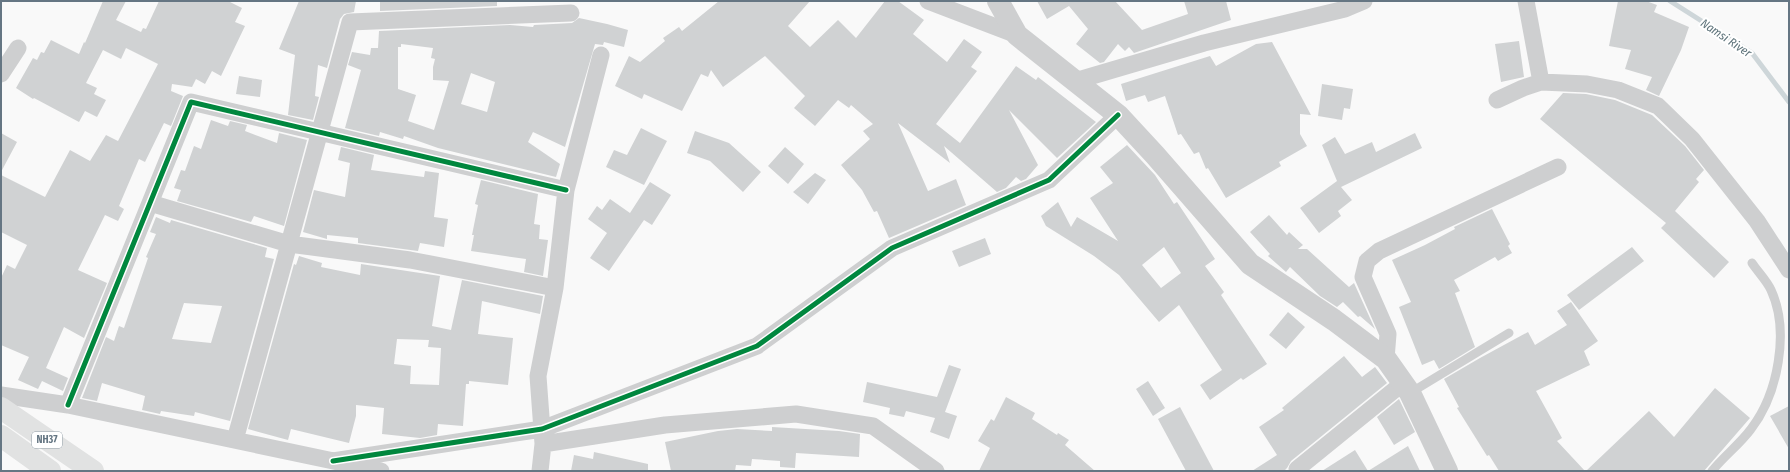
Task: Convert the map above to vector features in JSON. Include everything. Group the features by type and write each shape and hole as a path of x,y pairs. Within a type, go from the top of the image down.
{"highway":[{"name":"NH37","path":"1,408 93,471"},
{"name":"NH37","path":"1,436 50,471"}],"street":[{"path":"928,1 1017,36 1118,115 1250,264 1334,320 1386,359 1407,388 1447,471"},
{"path":"998,1 1017,36"},
{"path":"1075,81 1204,42 1338,11 1364,1"},
{"path":"1526,1 1541,82"},
{"path":"235,440 350,22 570,13"},
{"path":"1,74 18,48"},
{"path":"540,471 542,436 538,376 555,288 566,190 601,55"},
{"path":"1497,100 1523,88 1541,82 1587,84 1618,90 1658,106 1692,139 1757,221 1789,270"},
{"path":"68,405 191,102 566,190"},
{"path":"542,436 757,346 892,248 1048,180 1118,115"},
{"path":"1386,359 1388,334 1363,277 1367,260 1379,251 1558,167"},
{"path":"150,202 289,244 410,260 555,288"},
{"path":"1296,469 1407,388"},
{"path":"1,395 68,405 381,471"},
{"path":"333,461 542,436 796,414 873,426 936,471"}],"lane":[{"path":"1712,471 1751,429 1764,409 1774,378 1781,338 1780,318 1771,290 1752,263"},
{"path":"1407,388 1509,333"}],"building":[{"path":"103,1 126,1 116,20 141,32 143,28 146,29 159,1 228,1 242,8 235,22 245,26 221,76 212,71 205,84 196,79 192,87 172,84 171,91 183,96 171,126 164,123 145,162 139,159 119,206 124,209 118,221 105,215 78,270 107,283 84,338 64,327 46,368 68,378 63,391 42,381 38,389 18,380 29,357 1,345 1,278 7,265 15,269 27,245 1,232 1,175 45,197 70,150 90,161 106,135 118,141 158,64 126,48 121,59 103,50 86,83 97,88 94,94 106,100 97,117 85,111 79,122 34,98 33,99 16,88 33,58 37,60 41,52 44,53 51,40 79,54"},
{"path":"299,1 356,1 354,12 344,14 340,19 327,68 318,65 315,96 319,97 313,120 288,115 295,55 279,49"},
{"path":"380,1 497,1 497,6 380,11"},
{"path":"719,1 810,1 788,26 810,47 838,20 856,38 885,1 898,1 924,20 913,34 947,62 964,39 982,52 971,67 977,71 936,124 960,143 1016,66 1036,80 1038,77 1096,122 1057,158 1009,110 1038,165 1026,179 1021,181 1016,177 1006,188 997,192 944,146 950,163 898,123 928,191 956,179 966,205 889,238 877,211 874,212 862,190 841,165 870,139 863,131 873,124 851,105 849,108 838,100 815,126 794,108 805,96 765,56 723,87 711,70 708,77 701,74 682,111 644,94 642,99 615,86 629,56 640,62 665,41 663,38 679,27 682,31"},
{"path":"1037,1 1115,1 1142,30 1188,14 1184,1 1226,1 1231,20 1134,53 1129,47 1125,51 1118,44 1104,62 1100,63 1076,44 1088,29 1069,6 1047,19"},
{"path":"1618,1 1646,1 1657,5 1654,12 1689,27 1681,50 1659,96 1646,90 1652,77 1625,69 1631,50 1609,46"},
{"path":"579,18 628,30 624,47 604,42 603,45 595,44 565,147 533,132 528,142 560,164 556,177 438,148 404,136 403,139 380,132 379,136 345,128 361,70 348,65 352,52 370,55 371,48 378,48 379,31 510,25 533,27 534,25 572,23","holes":["401,44 433,48 431,58 435,59 433,67 433,80 449,81 434,130 408,121 416,95 398,89 398,47 401,47","471,73 495,82 487,112 461,104"]},
{"path":"1519,41 1524,77 1501,82 1495,44"},
{"path":"1272,42 1311,115 1300,114 1300,134 1307,146 1279,162 1281,166 1226,198 1208,168 1206,169 1199,152 1194,154 1181,134 1178,135 1165,96 1148,102 1145,95 1126,101 1121,84 1210,56 1216,66 1256,44"},
{"path":"239,76 262,80 260,97 236,94"},
{"path":"1322,84 1353,89 1350,109 1344,108 1342,120 1318,116"},
{"path":"1563,93 1586,94 1615,100 1652,115 1685,146 1704,170 1696,179 1699,182 1675,211 1729,262 1714,278 1661,228 1666,223 1540,119"},
{"path":"211,120 228,126 230,121 247,125 245,131 277,143 279,133 307,140 284,226 254,216 251,222 177,201 181,190 174,188 181,170 185,171 194,146 201,149"},
{"path":"641,128 667,141 644,185 606,167 614,150 627,155"},
{"path":"695,131 729,143 761,172 743,192 710,161 687,153"},
{"path":"1,133 17,142 1,172"},
{"path":"1415,133 1422,148 1341,187 1352,200 1338,211 1341,216 1319,233 1300,208 1337,181 1322,145 1335,137 1345,154 1372,142 1376,152"},
{"path":"1127,145 1155,175 1174,204 1177,202 1215,259 1205,266 1224,292 1221,295 1267,364 1243,380 1241,378 1210,400 1200,385 1222,370 1179,305 1159,322 1119,275 1094,256 1046,226 1041,216 1058,202 1071,227 1077,217 1118,241 1090,198 1113,183 1100,167","holes":["1164,247 1181,273 1161,288 1142,265"]},
{"path":"341,147 374,155 371,170 424,177 425,171 439,173 434,217 448,219 444,247 420,243 418,251 358,243 358,238 327,235 327,239 303,232 314,190 345,197 350,163 338,160"},
{"path":"785,147 804,164 788,184 768,166"},
{"path":"815,173 826,180 808,204 793,192"},
{"path":"481,180 538,194 534,224 540,225 539,239 548,240 543,276 524,272 526,259 471,251 474,235 472,235 478,205 475,204"},
{"path":"650,182 671,195 652,225 644,220 609,271 590,258 607,233 588,219 597,206 602,210 610,199 630,213"},
{"path":"1492,209 1510,244 1508,246 1512,253 1498,261 1495,257 1454,280 1460,291 1455,293 1475,347 1439,369 1434,360 1422,365 1399,307 1411,302 1392,260 1425,245 1455,229 1454,227"},
{"path":"1269,215 1287,235 1289,232 1303,245 1298,249 1307,249 1349,287 1354,283 1375,329 1360,316 1358,317 1343,302 1337,307 1320,296 1290,267 1286,272 1268,256 1270,254 1250,232"},
{"path":"156,217 170,223 171,220 267,248 265,257 274,259 230,421 195,412 194,416 161,411 160,414 142,410 145,396 102,383 97,401 82,398 106,337 114,341 119,326 124,328 148,258 146,257 156,234 150,232","holes":["184,303 222,306 211,343 172,339"]},
{"path":"985,238 991,254 959,267 952,251"},
{"path":"1632,247 1644,261 1579,310 1567,295"},
{"path":"299,256 322,263 321,267 360,275 361,264 440,276 432,326 451,330 462,280 543,296 540,314 482,301 478,334 513,338 508,385 469,381 469,384 466,384 463,426 438,424 437,435 420,438 382,434 384,408 356,405 356,416 349,443 291,429 288,440 248,429 294,264 296,265","holes":["397,339 429,340 428,347 441,348 439,385 410,384 411,366 394,364"]},
{"path":"1571,302 1598,341 1584,351 1590,365 1536,391 1562,438 1557,441 1585,471 1499,471 1489,455 1487,456 1457,408 1459,407 1444,379 1528,332 1535,345 1567,325 1557,311"},
{"path":"1288,312 1305,327 1286,349 1269,335"},
{"path":"1344,356 1362,377 1375,367 1387,383 1291,461 1284,471 1252,471 1277,455 1259,427 1284,410 1282,408"},
{"path":"949,365 961,369 945,412 957,416 949,439 930,432 935,418 906,411 904,417 889,414 890,408 863,402 867,382 937,397"},
{"path":"1148,381 1165,408 1153,416 1136,389"},
{"path":"1715,388 1750,418 1704,471 1586,471 1649,411 1674,437"},
{"path":"1006,397 1035,413 1032,419 1057,435 1058,433 1069,440 1065,445 1095,471 979,471 990,448 978,441 991,419 994,421"},
{"path":"1399,399 1415,432 1394,445 1377,417"},
{"path":"1789,406 1789,449 1770,416"},
{"path":"1180,407 1214,471 1186,471 1158,419"},
{"path":"772,427 839,431 860,434 859,457 796,453 795,468 780,467 780,461 752,459 751,466 736,465 735,471 671,471 665,442 718,431 737,429 772,431"},
{"path":"1408,446 1420,471 1368,471"},
{"path":"1355,450 1368,471 1322,471"},
{"path":"594,452 648,464 648,471 571,471 574,455 593,459"}],"waterway":[{"name":"Namsi River","path":"1670,1 1752,53 1789,102"}],"cycle path":[{"path":"68,405 191,102 566,190"},
{"path":"333,461 542,429 757,346 892,248 1049,180 1118,115"}]}
